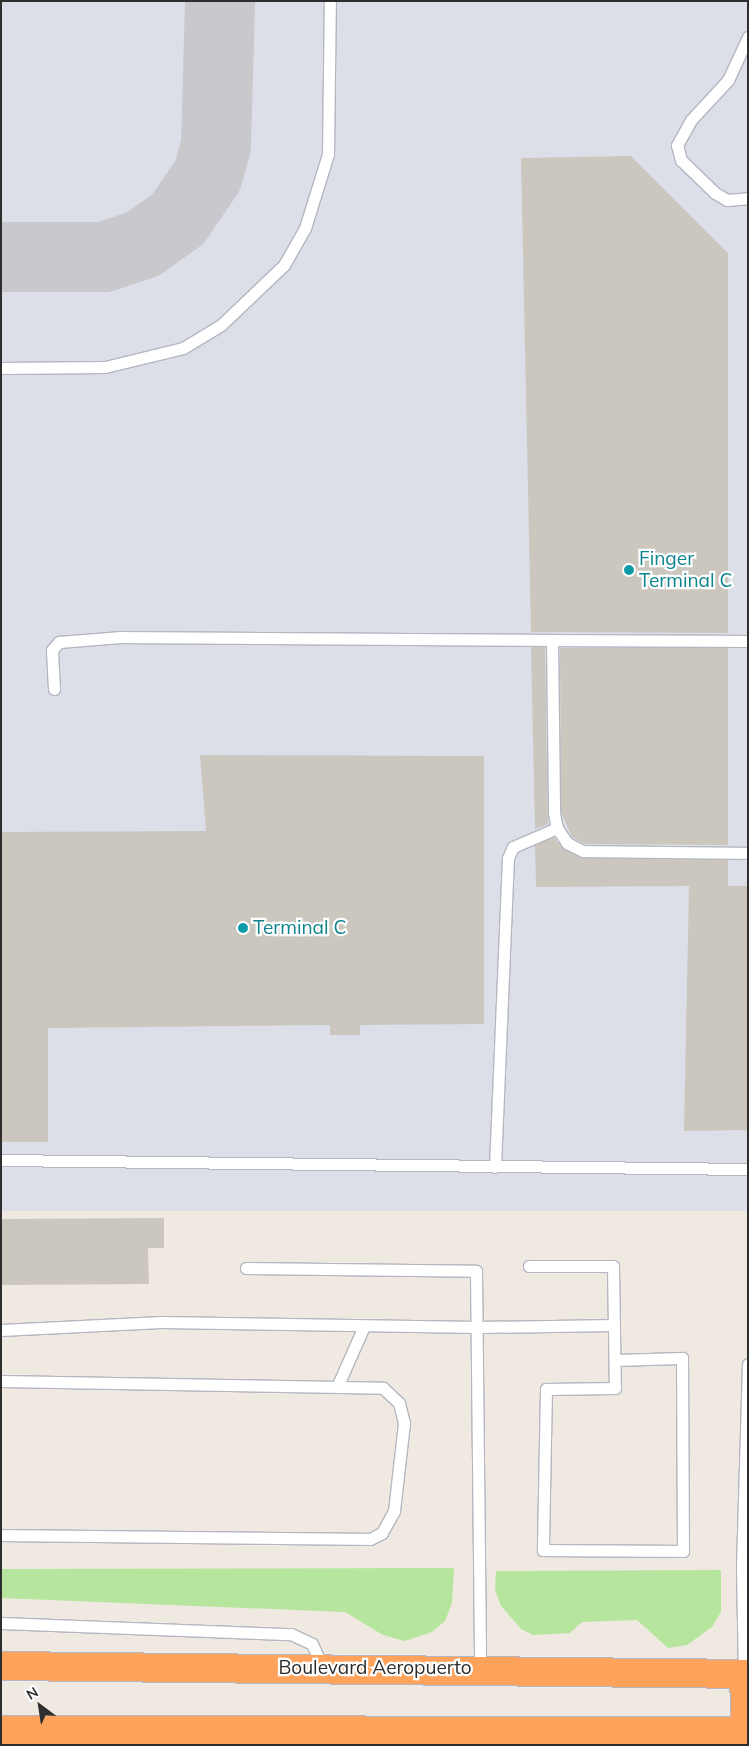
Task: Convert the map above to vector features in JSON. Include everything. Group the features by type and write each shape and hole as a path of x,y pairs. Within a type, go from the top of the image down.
{"highway":[{"name":"Boulevard Aeropuerto","path":"1,1666 480,1668 746,1674"},
{"path":"1,1730 345,1739 746,1735 746,1674"}],"lane":[{"path":"1,368 105,367 183,348 221,325 284,265 305,228 328,154 330,1"},
{"path":"748,37 728,80 682,131 678,145 681,160 715,192 739,202 748,198"},
{"path":"54,689 52,650 59,642 121,637 748,640"},
{"path":"552,640 557,828 567,844 583,851 748,853"},
{"path":"495,1167 508,858 514,847 557,828"},
{"path":"1,1160 748,1169"},
{"path":"529,1266 613,1266 615,1388 546,1389 544,1550 683,1551 682,1358 615,1360"},
{"path":"246,1268 476,1271 480,1668"},
{"path":"1,1330 160,1322 478,1327 614,1325"},
{"path":"337,1387 364,1326"},
{"path":"746,1674 745,1567 748,1364"},
{"path":"1,1381 383,1388 393,1394 404,1412 394,1511 382,1533 370,1539 1,1536"},
{"path":"1,1624 291,1634 312,1644 323,1668"}],"shaded area":[{"path":"1,1 748,1 748,1211 1,1211"}],"green space":[{"path":"454,1568 452,1603 445,1621 432,1632 405,1641 383,1635 345,1612 1,1598 1,1569"},
{"path":"721,1570 721,1612 712,1627 687,1645 668,1648 637,1620 582,1622 570,1633 533,1635 521,1629 501,1606 495,1590 496,1571"}],"building":[{"name":"Finger Terminal C","path":"631,156 728,253 728,633 531,632 521,158"},
{"path":"531,647 545,647 548,824 535,829"},
{"path":"560,648 728,648 728,845 585,844 572,837 561,812"},
{"name":"Terminal C","path":"200,755 484,756 484,1024 360,1025 360,1035 330,1035 330,1025 48,1028 48,1142 1,1142 1,832 206,831"},
{"path":"554,837 563,849 582,858 728,860 728,886 748,886 748,1130 684,1131 689,886 536,887 535,845"},
{"path":"164,1218 164,1248 148,1248 149,1284 1,1285 1,1219"}],"taxiway":[{"path":"1,257 104,257 143,244 178,219 208,175 216,146 220,1"}],"place":[{"name":"Finger Terminal C","path":"629,570"},
{"name":"Terminal C","path":"243,928"}]}
